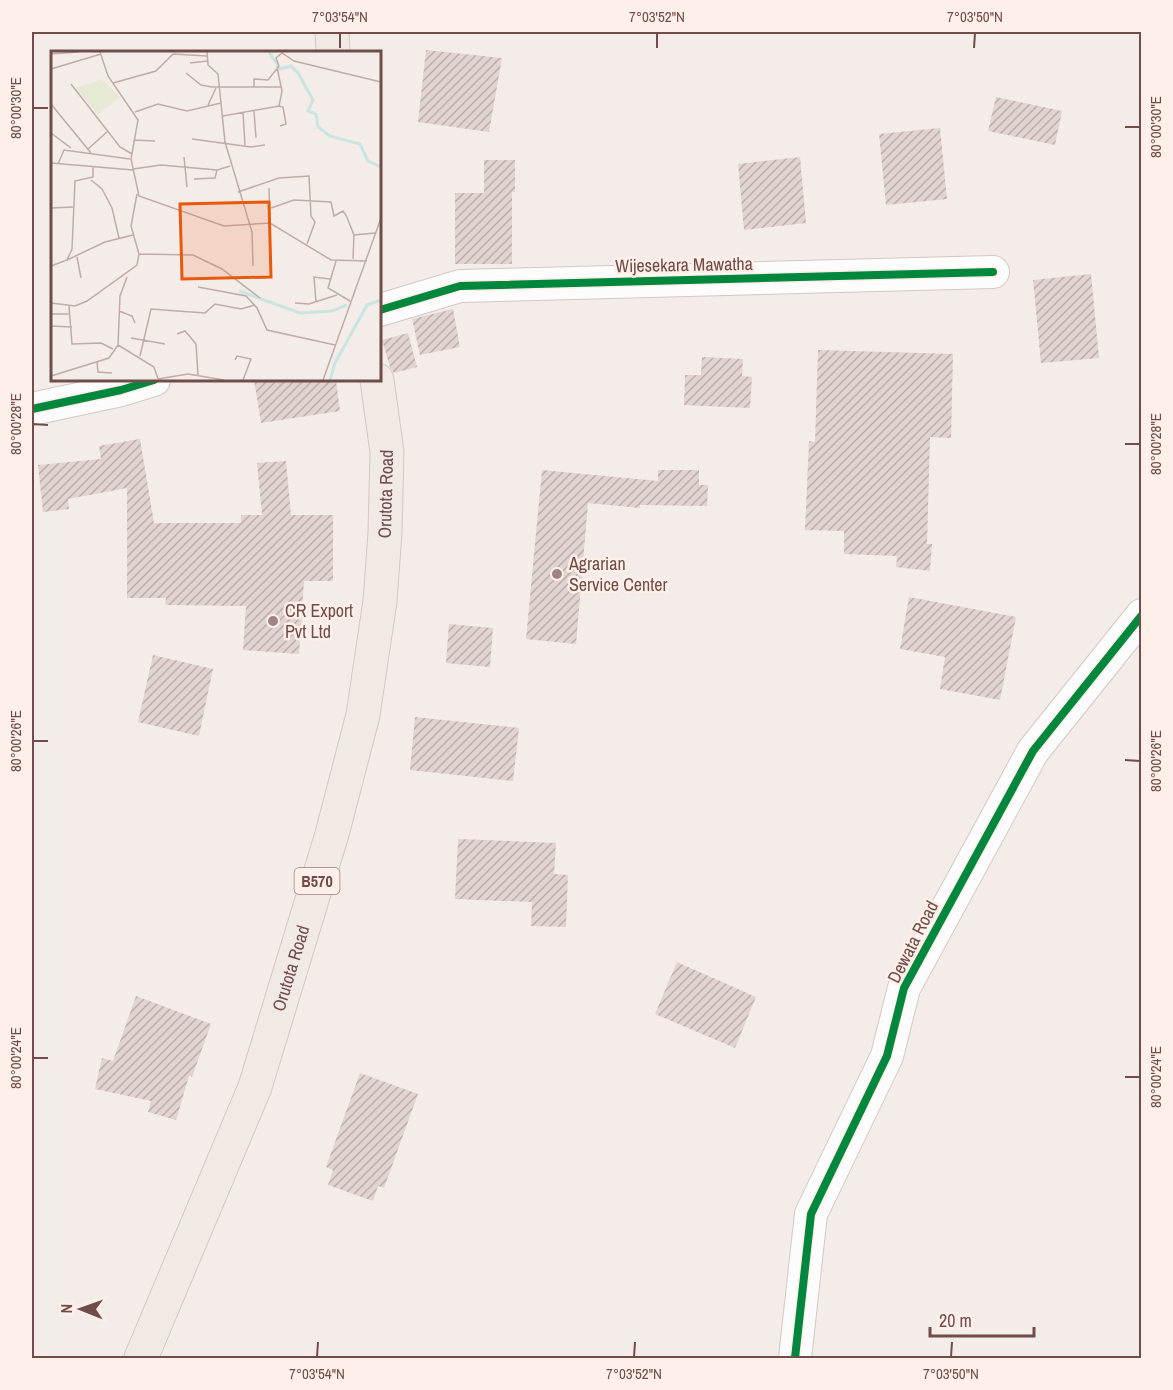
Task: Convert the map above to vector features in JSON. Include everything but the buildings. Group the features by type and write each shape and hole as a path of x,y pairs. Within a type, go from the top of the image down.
{"main road":[{"path":"332,32 333,51"},
{"name":"Orutota Road","path":"141,1359 255,1087 332,834 363,715 380,601 385,533 387,452 377,381"}],"street":[{"name":"Wijesekara Mawatha","path":"381,310 460,286 993,272"},
{"path":"32,409 121,390 151,381"},
{"name":"Dewata Road","path":"795,1359 811,1214 887,1056 904,988 1033,751 1142,615"}],"cycle path":[{"path":"381,310 460,286 993,272"},
{"path":"32,409 121,390 151,381"},
{"path":"795,1358 811,1214 887,1056 904,988 1033,751 1142,615"}],"place":[{"name":"Agrarian Service Center","path":"557,574"},
{"name":"CR Export Pvt Ltd","path":"273,621"}]}
